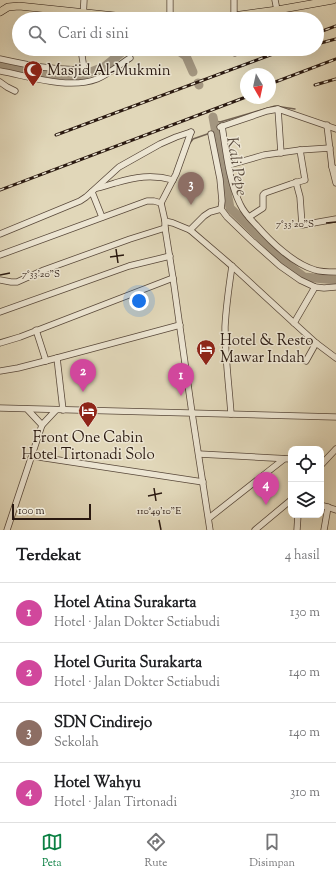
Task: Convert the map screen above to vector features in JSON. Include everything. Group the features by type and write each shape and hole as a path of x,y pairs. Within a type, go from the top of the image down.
{"main road":[{"path":"265,12 320,1 333,0"},
{"path":"0,12 9,4 57,12"}],"street":[{"path":"83,12 84,0"},
{"path":"170,0 170,12"},
{"path":"234,0 234,12"},
{"path":"275,0 277,10"},
{"path":"0,59 47,68 84,69 82,56"},
{"path":"0,71 46,80 71,83 83,82 98,78 108,73 130,58"},
{"path":"0,82 15,91"},
{"path":"278,109 281,152"},
{"path":"336,129 278,109 267,111 221,127 233,184 244,212 268,240 299,263 314,270 336,272"},
{"path":"327,125 336,183"},
{"path":"0,234 80,201 125,163 168,140 191,132 173,180 161,203 165,221 210,530"},
{"path":"211,134 220,179 222,201 221,209 227,217 280,266 300,280 315,287 336,287"},
{"path":"229,165 254,157 281,152 330,148"},
{"path":"249,217 263,208 263,195 265,193 305,180 300,150"},
{"path":"94,190 132,179 150,176 164,177 173,180"},
{"path":"296,182 300,197 302,225 336,219"},
{"path":"94,190 102,218"},
{"path":"0,256 150,201 161,203"},
{"path":"190,230 204,216 210,212 221,209"},
{"path":"165,221 190,230 232,266 316,343 336,358"},
{"path":"0,280 17,282 44,270 165,228"},
{"path":"0,312 129,266 170,256"},
{"path":"231,414 225,344 225,326 232,266"},
{"path":"0,343 173,278"},
{"path":"294,323 315,287"},
{"path":"0,371 46,361 180,324"},
{"path":"36,330 46,361"},
{"path":"306,361 316,343"},
{"path":"57,358 63,410"},
{"path":"0,408 28,410 336,417"},
{"path":"28,410 42,425"},
{"path":"7,530 42,425 56,410"},
{"path":"324,461 336,449"},
{"path":"199,454 288,459"},
{"path":"32,456 203,482"},
{"path":"209,518 284,459"},
{"path":"255,530 288,502"},
{"path":"324,506 336,510"},
{"path":"324,530 328,507"},
{"path":"297,530 298,518"}],"waterway":[{"name":"Kali Pepe","path":"0,63 50,74 80,76 104,67 117,56"},
{"name":"Kali Pepe","path":"186,56 193,72"},
{"path":"215,121 220,122 275,106 295,109"},
{"name":"Kali Pepe","path":"213,117 230,208 289,266 304,277 336,280"},
{"path":"190,143 193,139 216,131"}],"railway":[{"path":"324,30 336,26"},
{"path":"324,42 336,39"},
{"path":"56,135 268,56"},
{"path":"276,82 336,59"},
{"path":"315,85 336,79"},
{"path":"0,190 240,99"}],"place":[{"name":"Masjid Al-Mukmin","path":"33,87"},
{"name":"SDN Cindirejo","path":"191,205"},
{"name":"Hotel & Resto Mawar Indah","path":"206,366"},
{"name":"Hotel Gurita Surakarta","path":"83,392"},
{"name":"Hotel Atina Surakarta","path":"181,396"},
{"name":"Front One Cabin Hotel Tirtonadi Solo","path":"88,428"},
{"name":"Hotel Wahyu","path":"266,505"}]}
